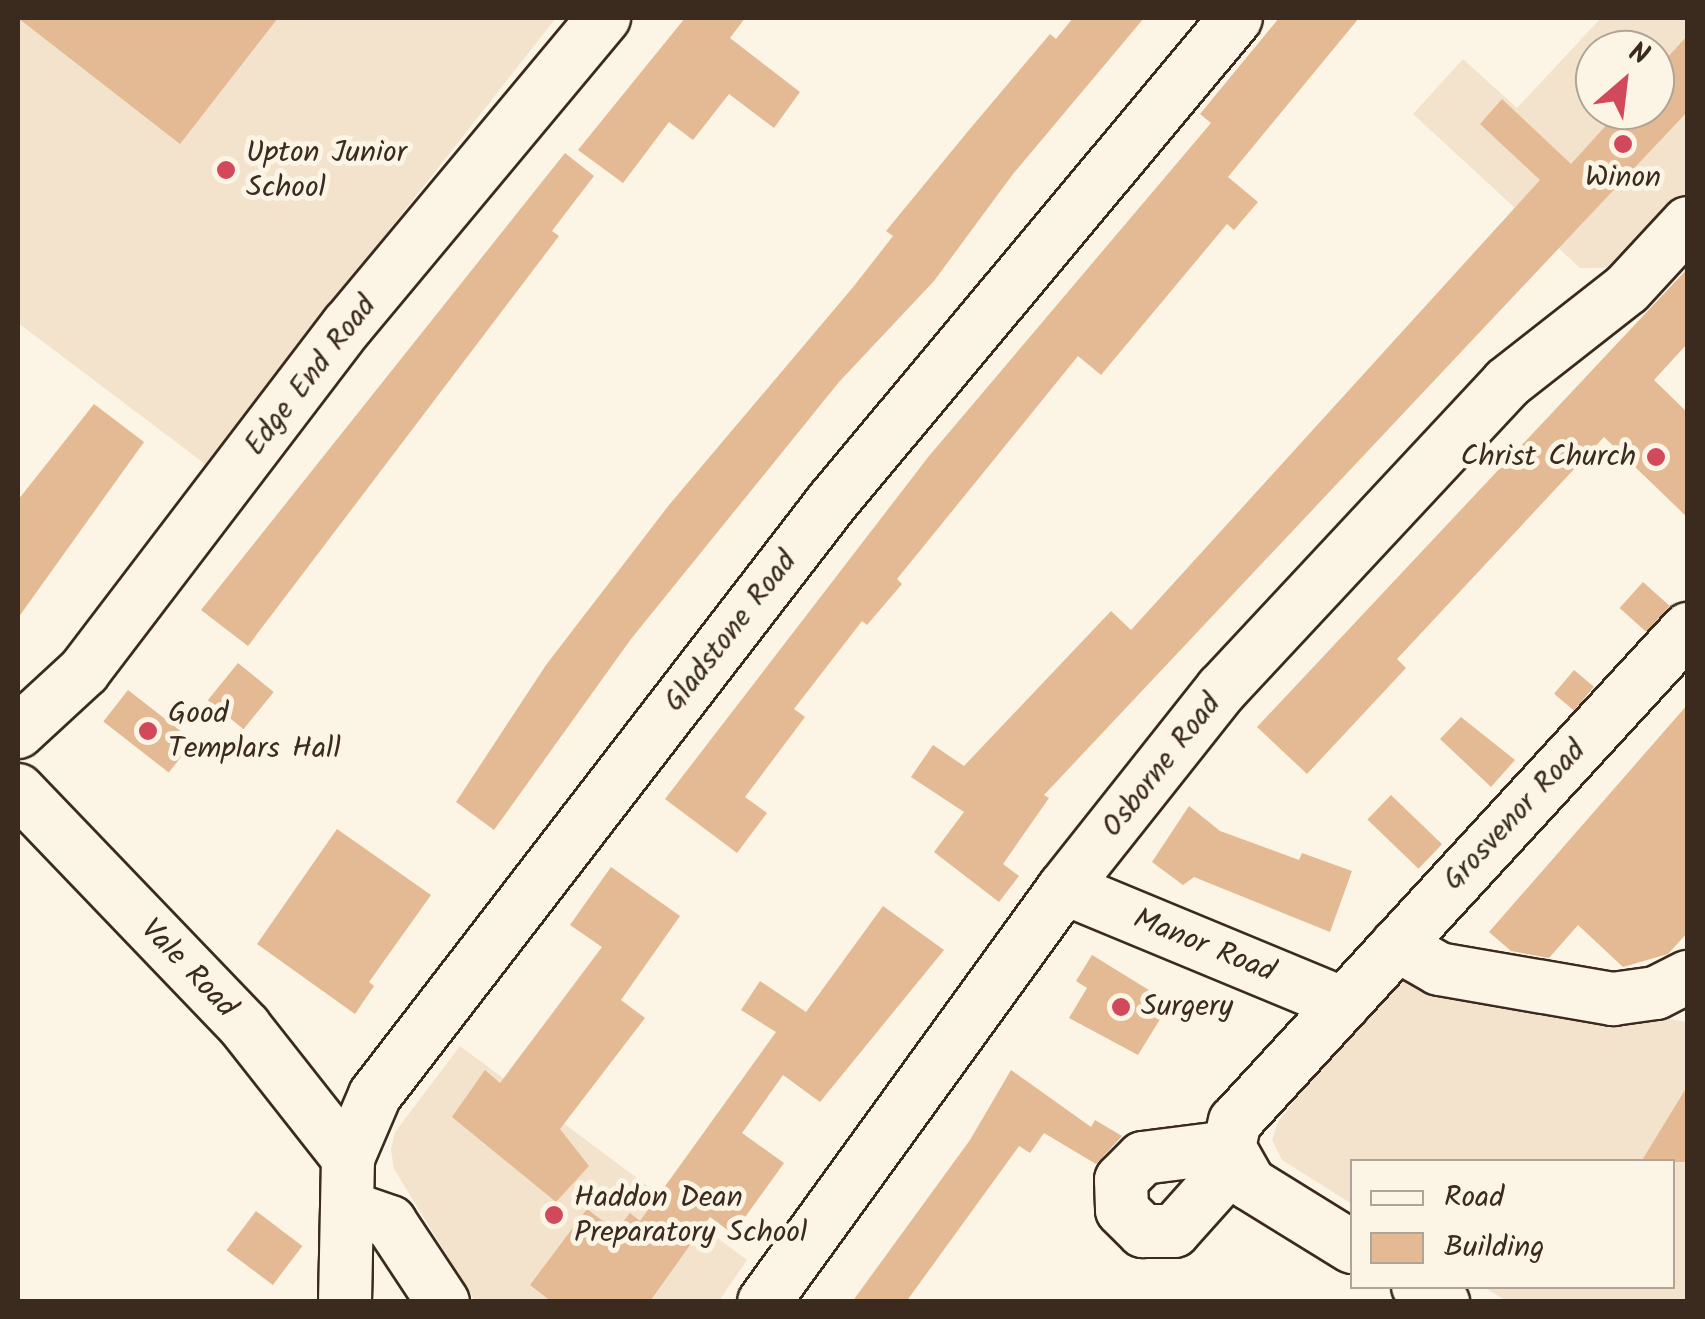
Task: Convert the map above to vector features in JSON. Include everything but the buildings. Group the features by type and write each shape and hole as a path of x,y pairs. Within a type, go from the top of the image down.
{"street":[{"name":"Edge End Road","path":"18,732 84,671 348,325 604,18"},
{"name":"Gladstone Road","path":"346,1302 347,1182 375,1095 820,517 1236,18"},
{"name":"Osborne Road","path":"764,1302 1064,888 1222,688 1507,384 1626,289 1688,223"},
{"name":"Grosvenor Road","path":"1350,1246 1250,1184 1232,1156 1235,1122 1688,629"},
{"name":"Vale Road","path":"18,790 245,1027 347,1182 390,1222 443,1302"},
{"name":"Manor Road","path":"1064,888 1344,1004"},
{"path":"1397,945 1438,969 1612,998 1656,993 1688,978"}],"shaded area":[{"name":"Upton Junior School","path":"18,18 556,18 205,464 18,323"},
{"path":"1601,18 1687,18 1687,274 1679,267 1580,268 1413,114 1463,59 1517,108 1575,46 1575,130 1675,130 1675,30 1590,30"},
{"path":"1398,968 1687,1022 1687,1301 1507,1301 1486,1289 1675,1289 1675,1159 1350,1159 1350,1203 1282,1160 1272,1140 1278,1122"},
{"name":"Haddon Dean Preparatory School","path":"460,1046 747,1260 719,1301 475,1301 394,1169 391,1150 395,1132"}],"place":[{"name":"Winon","path":"1623,144"},
{"name":"Upton Junior School","path":"226,170"},
{"name":"Christ Church","path":"1656,457"},
{"name":"Good Templars Hall","path":"148,731"},
{"name":"Surgery","path":"1121,1007"},
{"name":"Haddon Dean Preparatory School","path":"554,1215"}]}
